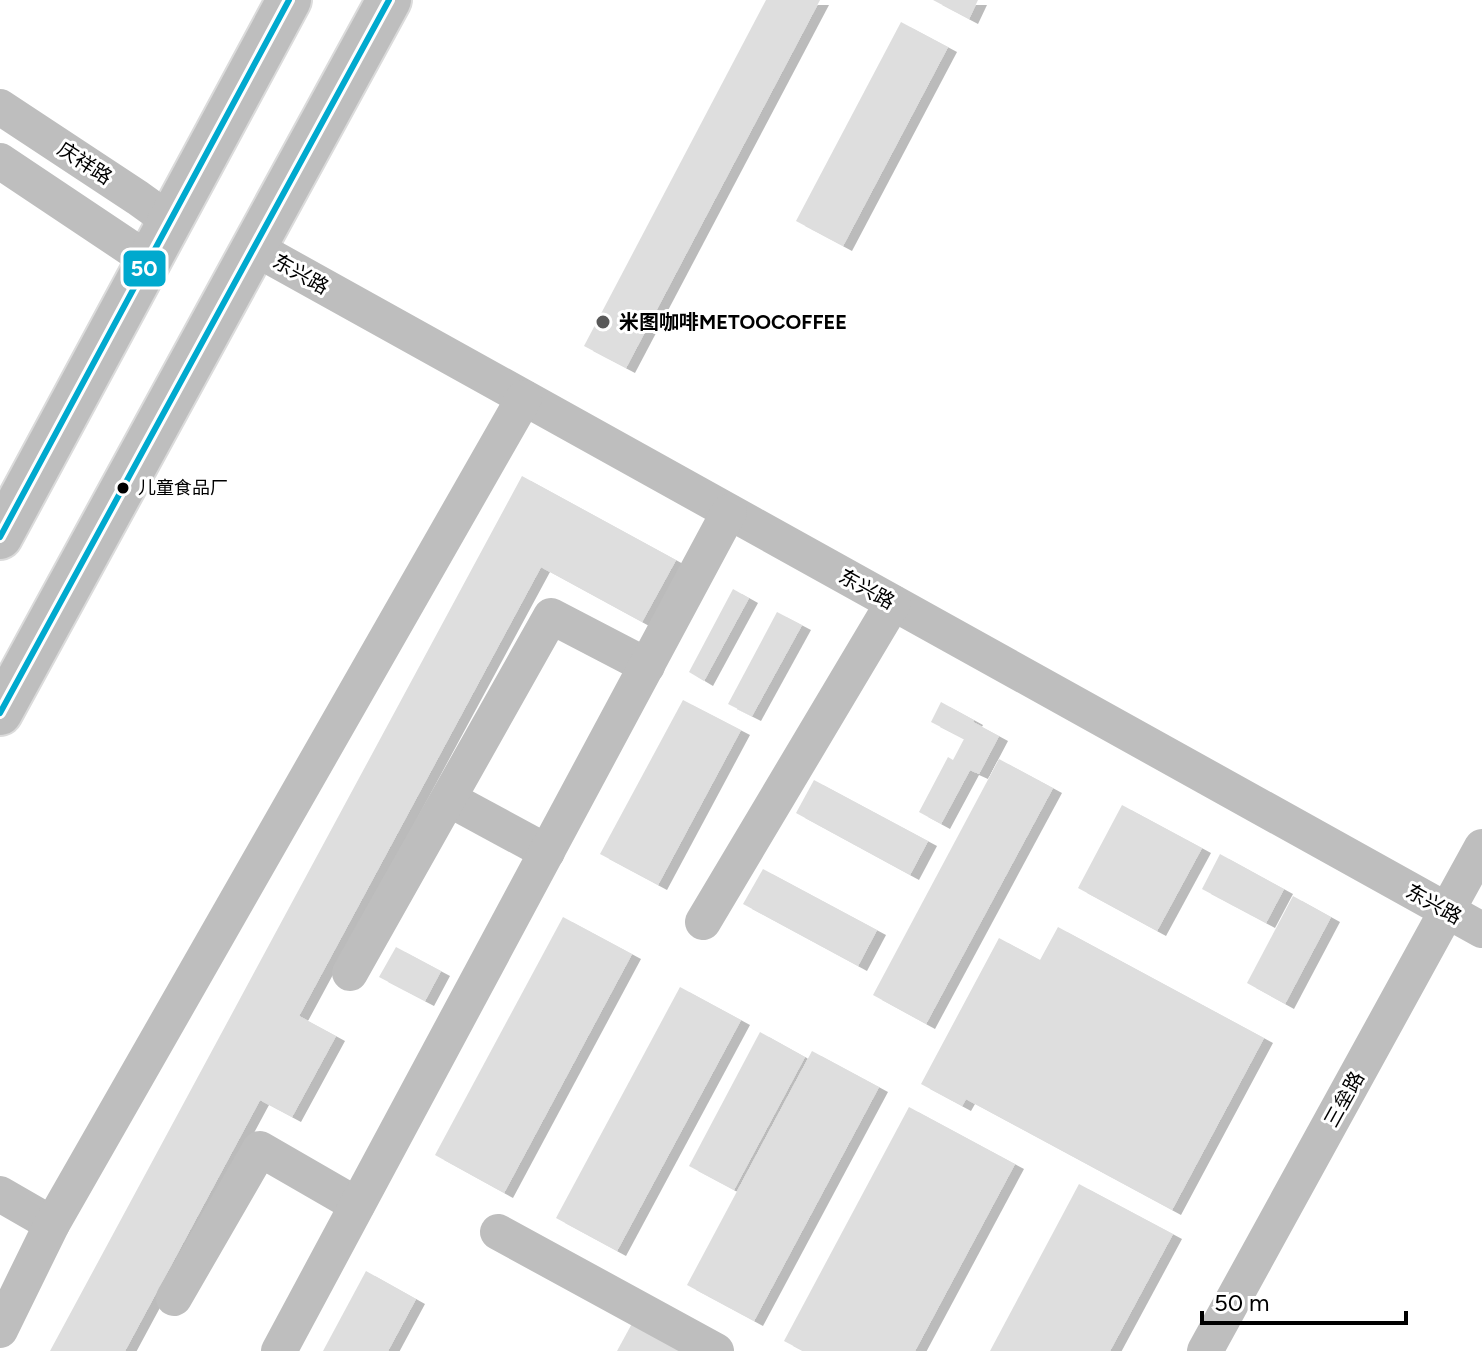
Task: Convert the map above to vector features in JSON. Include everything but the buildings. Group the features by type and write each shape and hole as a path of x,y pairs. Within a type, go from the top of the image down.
{"highway":[{"path":"0,537 289,0"},
{"path":"0,713 389,0"}],"street":[{"name":"庆祥路","path":"0,107 170,221"},
{"path":"0,161 148,260"},
{"name":"东兴路","path":"253,247 1482,930"},
{"path":"0,1330 52,1224 524,398"},
{"path":"279,1351 729,512"},
{"path":"703,922 893,603"},
{"path":"350,973 551,616 647,666"},
{"path":"449,799 547,852"},
{"name":"三垒路","path":"1205,1351 1482,847"},
{"path":"174,1298 260,1149 357,1205"},
{"path":"0,1194 52,1224"},
{"path":"498,1232 716,1351"}],"transit line":[{"name":"50","path":"0,537 289,0"},
{"name":"50","path":"0,713 389,0"}],"place":[{"name":"米图咖啡METOOCOFFEE","path":"603,322"},
{"name":"儿童食品厂","path":"123,488"}]}
